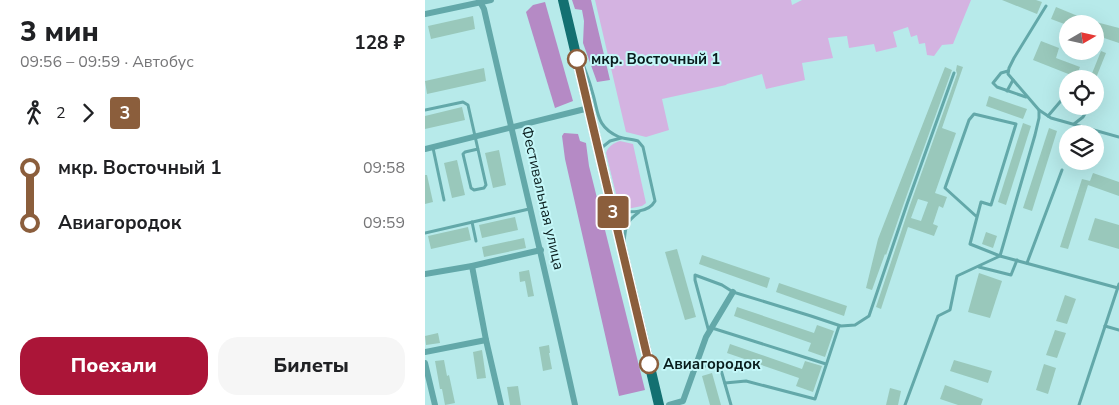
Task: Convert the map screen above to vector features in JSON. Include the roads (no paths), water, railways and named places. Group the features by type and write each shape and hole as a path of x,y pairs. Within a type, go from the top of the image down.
{"main road":[{"path":"563,0 659,405"}],"street":[{"path":"425,14 491,0"},
{"name":"Фестивальная улица","path":"480,1 485,9 575,405"},
{"path":"425,149 589,108"},
{"path":"425,274 472,266 541,250"},
{"path":"472,266 501,405"},
{"path":"669,405 683,401 706,337 733,292"},
{"path":"425,352 486,340"},
{"path":"425,363 435,405"}],"lane":[{"path":"1046,6 1014,58 1007,74 1039,110 1047,116 1119,137"},
{"path":"569,24 593,91 599,119 605,129 621,138 638,141 643,147 655,202 653,205 640,211 626,225 623,253"},
{"path":"1008,71 1001,73 993,83 997,88 1028,98"},
{"path":"826,364 710,330 695,275 722,285 733,292 839,326 855,325 869,316 954,72"},
{"path":"1007,91 1013,80"},
{"path":"425,110 463,102 468,105 487,185 484,188 474,190 471,188 463,154 478,149"},
{"path":"1047,116 1059,103"},
{"path":"1001,256 1037,127 1039,110"},
{"path":"977,217 945,188 969,120 974,114 1016,124 991,205 981,202 970,244 1001,256 1118,286 1079,405"},
{"path":"1074,124 1084,115"},
{"path":"599,150 610,141 621,138"},
{"path":"432,147 444,200"},
{"path":"1027,263 1062,170"},
{"path":"425,233 530,209"},
{"path":"613,211 640,211"},
{"path":"472,222 476,241"},
{"path":"905,405 938,316 950,310 957,276 1001,256"},
{"path":"978,266 1011,275 1017,260"},
{"path":"725,383 746,381 815,399 839,326"},
{"path":"1105,326 1119,330"},
{"path":"695,368 719,363 731,405"}],"place":[{"name":"мкр. Восточный 1","path":"577,59"},
{"name":"Авиагородок","path":"649,364"}]}
